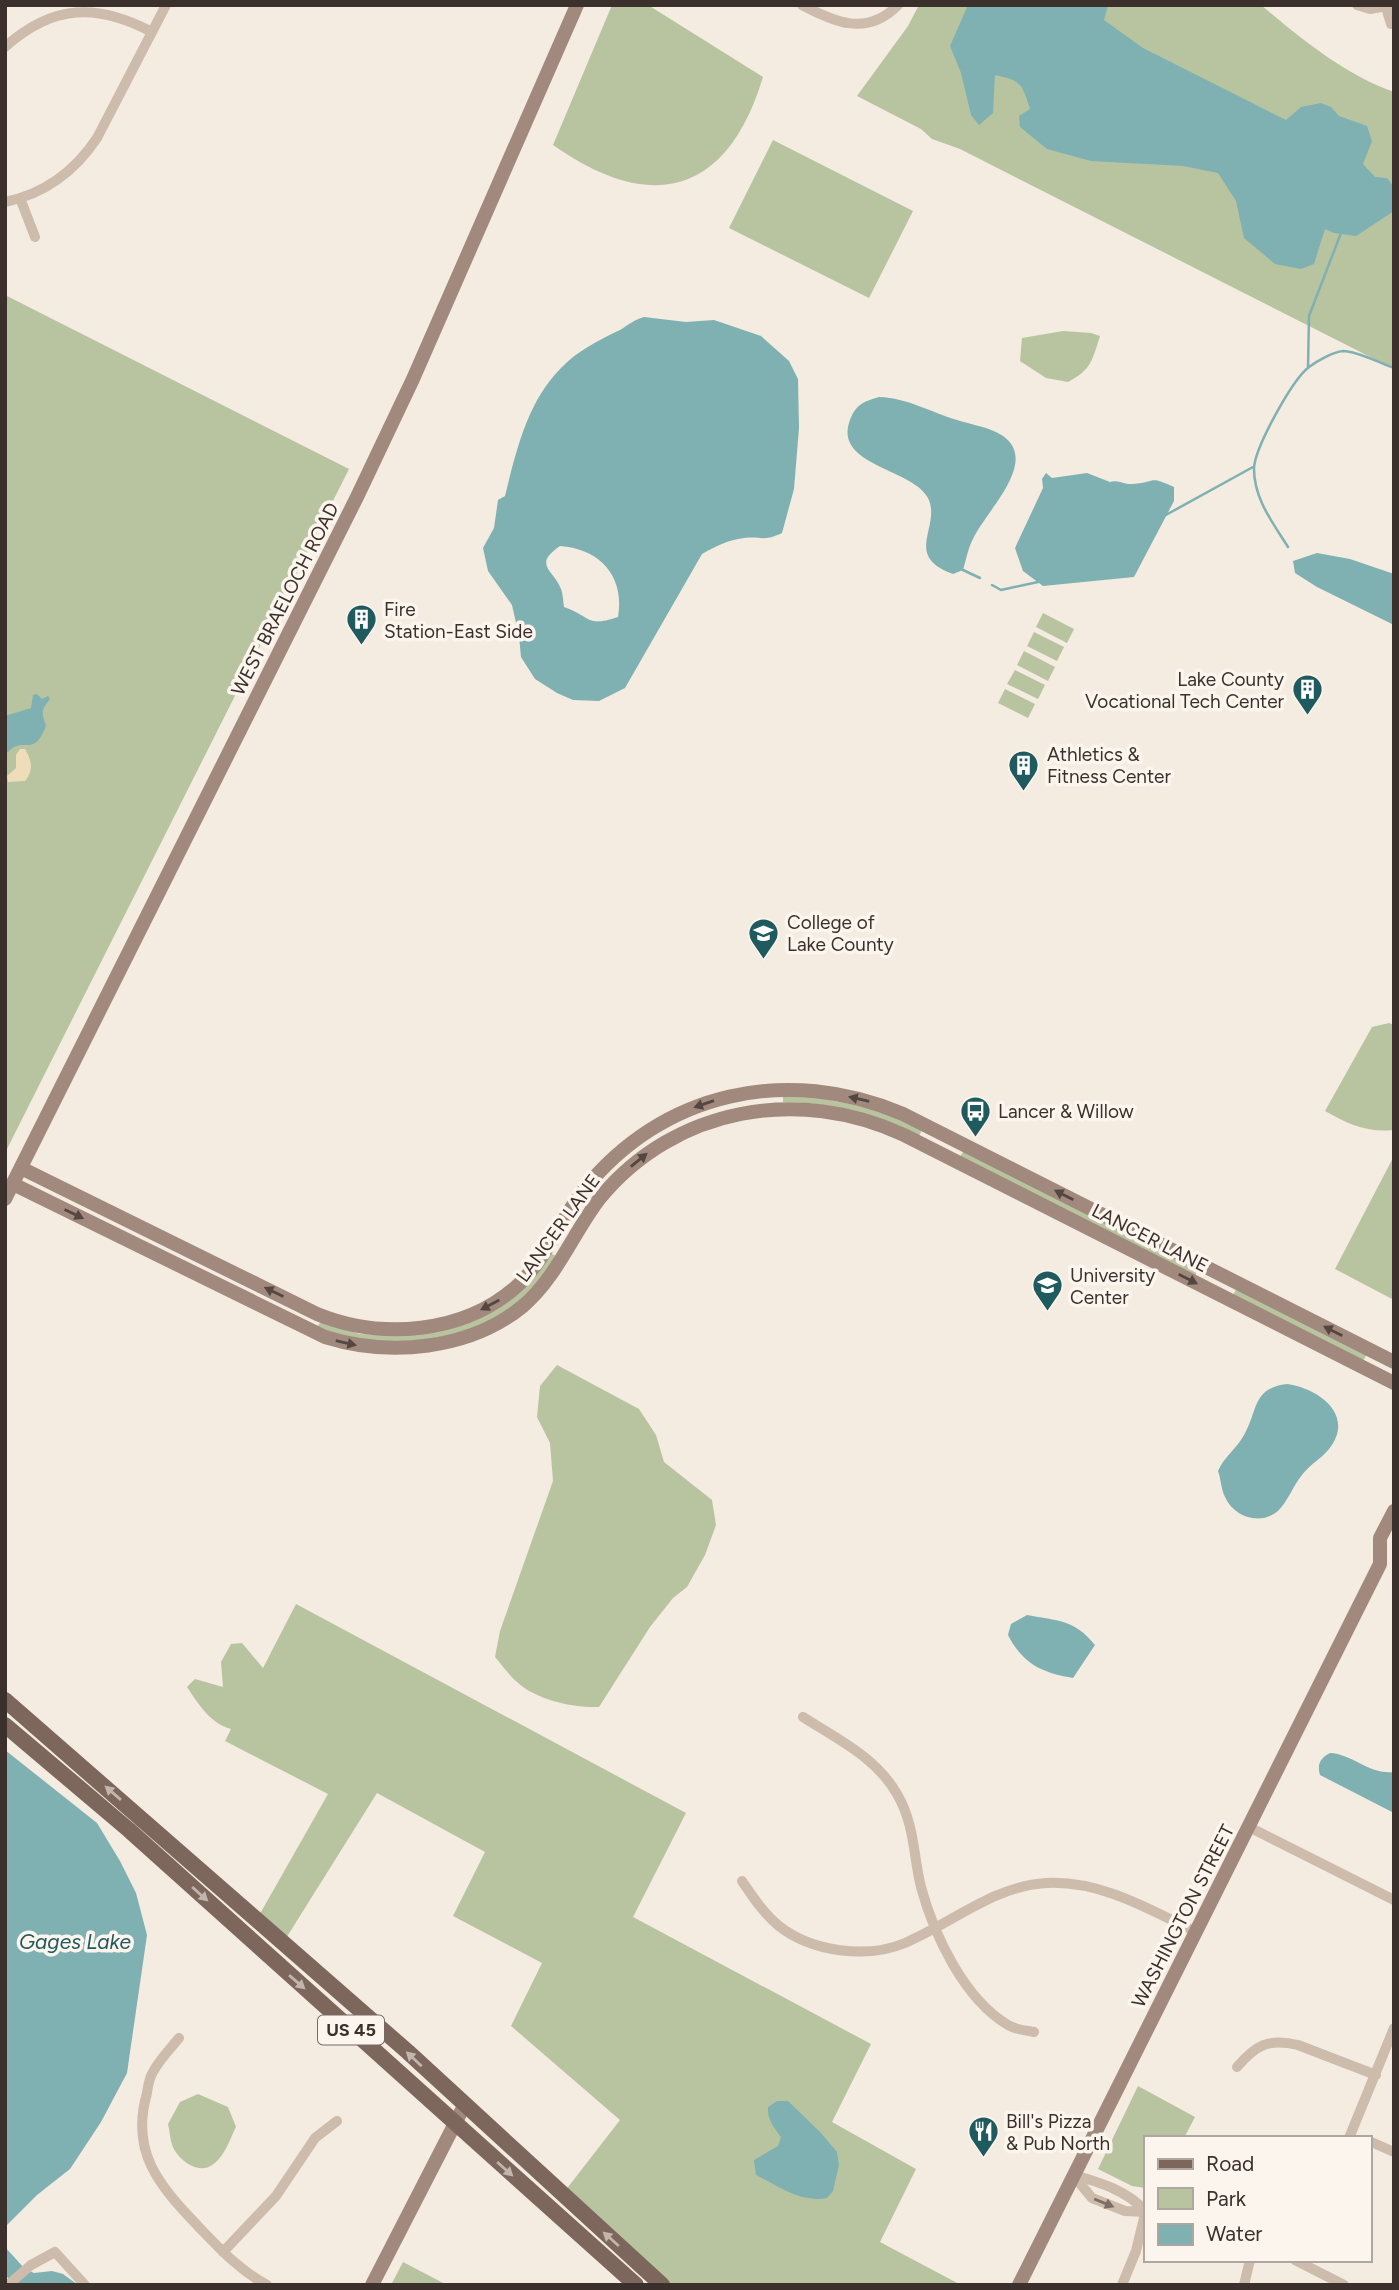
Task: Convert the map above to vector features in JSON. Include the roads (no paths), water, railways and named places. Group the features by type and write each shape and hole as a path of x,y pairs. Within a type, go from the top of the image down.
{"main road":[{"name":"US 45","path":"5,1700 258,1919 662,2285"},
{"name":"US 45","path":"5,1725 129,1830 636,2285"}],"street":[{"path":"5,202 32,195 51,184 87,154 166,5"},
{"name":"WEST BRAELOCH ROAD","path":"5,1199 357,497 418,369 577,5"},
{"path":"802,5 835,22 849,24 879,19 898,5"},
{"path":"1357,5 1370,9 1389,6 1391,24"},
{"path":"5,47 24,30 40,22 80,12 116,16 152,32"},
{"path":"20,198 34,237"},
{"name":"LANCER LANE","path":"21,1168 317,1314 365,1329 399,1330 457,1319 505,1296 532,1270 569,1210 596,1176 622,1149 660,1123 693,1107 749,1092 790,1090 828,1093 872,1102 903,1114 1394,1362"},
{"name":"LANCER LANE","path":"13,1184 326,1337 353,1345 415,1347 470,1334 496,1323 524,1305 545,1283 583,1221 613,1184 632,1166 671,1138 715,1119 749,1111 780,1108 819,1110 872,1122 896,1131 1394,1383"},
{"name":"WASHINGTON STREET","path":"1019,2285 1380,1564 1380,1538 1394,1511"},
{"name":"WASHINGTON STREET","path":"1380,1564 1394,1554"},
{"path":"803,1717 870,1760 897,1793 911,1828 920,1885 934,1927 956,1968 991,2011 1017,2029 1034,2032"},
{"path":"1249,1827 1394,1900"},
{"path":"741,1881 764,1912 779,1926 803,1940 829,1948 888,1948 906,1942 1010,1891 1036,1884 1056,1883 1106,1891 1196,1932"},
{"path":"1354,2136 1394,2028"},
{"path":"179,2038 152,2073 140,2128 147,2159 174,2201 248,2275 267,2285"},
{"path":"1237,2067 1249,2053 1263,2044 1284,2042 1376,2075"},
{"path":"372,2285 464,2106"},
{"path":"223,2252 276,2196 315,2138 337,2121"},
{"path":"1371,2142 1394,2152"},
{"path":"1073,2175 1100,2183 1137,2201 1144,2212"},
{"path":"1073,2175 1092,2198 1125,2211 1144,2213"},
{"path":"1122,2285 1136,2251 1144,2217"},
{"path":"9,2284 28,2268 55,2252 82,2281"},
{"path":"1300,2262 1344,2285"},
{"path":"1244,2285 1249,2265"}],"water":[{"path":"968,5 1108,5 1104,20 1143,48 1286,120 1301,107 1321,103 1331,107 1339,116 1367,126 1372,141 1363,164 1375,177 1387,178 1394,187 1394,211 1356,236 1325,229 1314,264 1301,269 1275,264 1244,238 1236,201 1218,173 1183,166 1091,161 1047,149 1020,127 1019,116 1030,109 1022,88 1010,79 995,75 993,113 979,125 971,115 961,73 950,46"},
{"path":"644,317 686,322 714,320 761,336 789,361 798,379 799,428 794,489 782,533 766,538 733,540 702,554 625,688 599,701 573,700 535,679 521,657 512,605 488,571 483,548 494,528 498,500 505,496 524,428 549,381 581,351","holes":["560,546 574,548 598,559 607,567 618,589 618,617 594,621 564,607 561,589 546,563 547,558"]},
{"path":"879,397 909,403 992,430 1003,436 1013,447 1016,459 1013,473 973,539 963,570 953,574 938,567 930,558 926,549 931,509 928,498 920,488 864,458 854,449 848,437 849,423 857,408"},
{"path":"1046,473 1052,478 1087,473 1110,482 1130,484 1156,480 1174,487 1174,501 1134,577 1043,586 1023,571 1015,548 1043,488 1042,479"},
{"path":"1317,553 1350,559 1394,574 1394,625 1317,587 1295,573 1293,561"},
{"path":"37,694 42,699 48,696 50,699 43,709 46,726 41,736 36,742 17,746 5,755 5,716 31,708 33,695"},
{"path":"1287,1384 1310,1391 1330,1405 1338,1425 1336,1437 1326,1453 1302,1475 1278,1511 1263,1518 1248,1517 1229,1504 1218,1471 1244,1435 1262,1396 1267,1390"},
{"path":"1027,1615 1057,1620 1072,1626 1095,1645 1073,1678 1034,1666 1014,1645 1008,1635 1011,1624"},
{"name":"Gages Lake","path":"5,1750 97,1823 136,1893 147,1935 127,2073 101,2122 70,2169 37,2195 5,2227"},
{"path":"1330,1753 1369,1768 1394,1772 1394,1813 1320,1775 1320,1762"},
{"path":"777,2101 788,2101 837,2152 839,2165 833,2191 827,2198 799,2196 756,2175 754,2160 778,2146 781,2137 768,2112 768,2107"},
{"path":"5,2247 24,2268 34,2273 52,2271 63,2274 78,2285 13,2285 5,2274"}],"waterway":[{"path":"1308,368 1309,316 1341,233"},
{"path":"1288,547 1261,501 1254,469 1260,446 1284,400 1309,367 1339,352 1355,353 1394,368"},
{"path":"1164,516 1253,467"},
{"path":"963,570 980,578"},
{"path":"992,585 1001,590 1038,582"}],"place":[{"name":"Fire Station-East Side","path":"361,647"},
{"name":"Lake County Vocational Tech Center","path":"1307,717"},
{"name":"Athletics & Fitness Center","path":"1024,792"},
{"name":"College of Lake County","path":"764,960"},
{"name":"Lancer & Willow","path":"975,1138"},
{"name":"University Center","path":"1047,1313"},
{"name":"Bill's Pizza & Pub North","path":"983,2159"}]}
